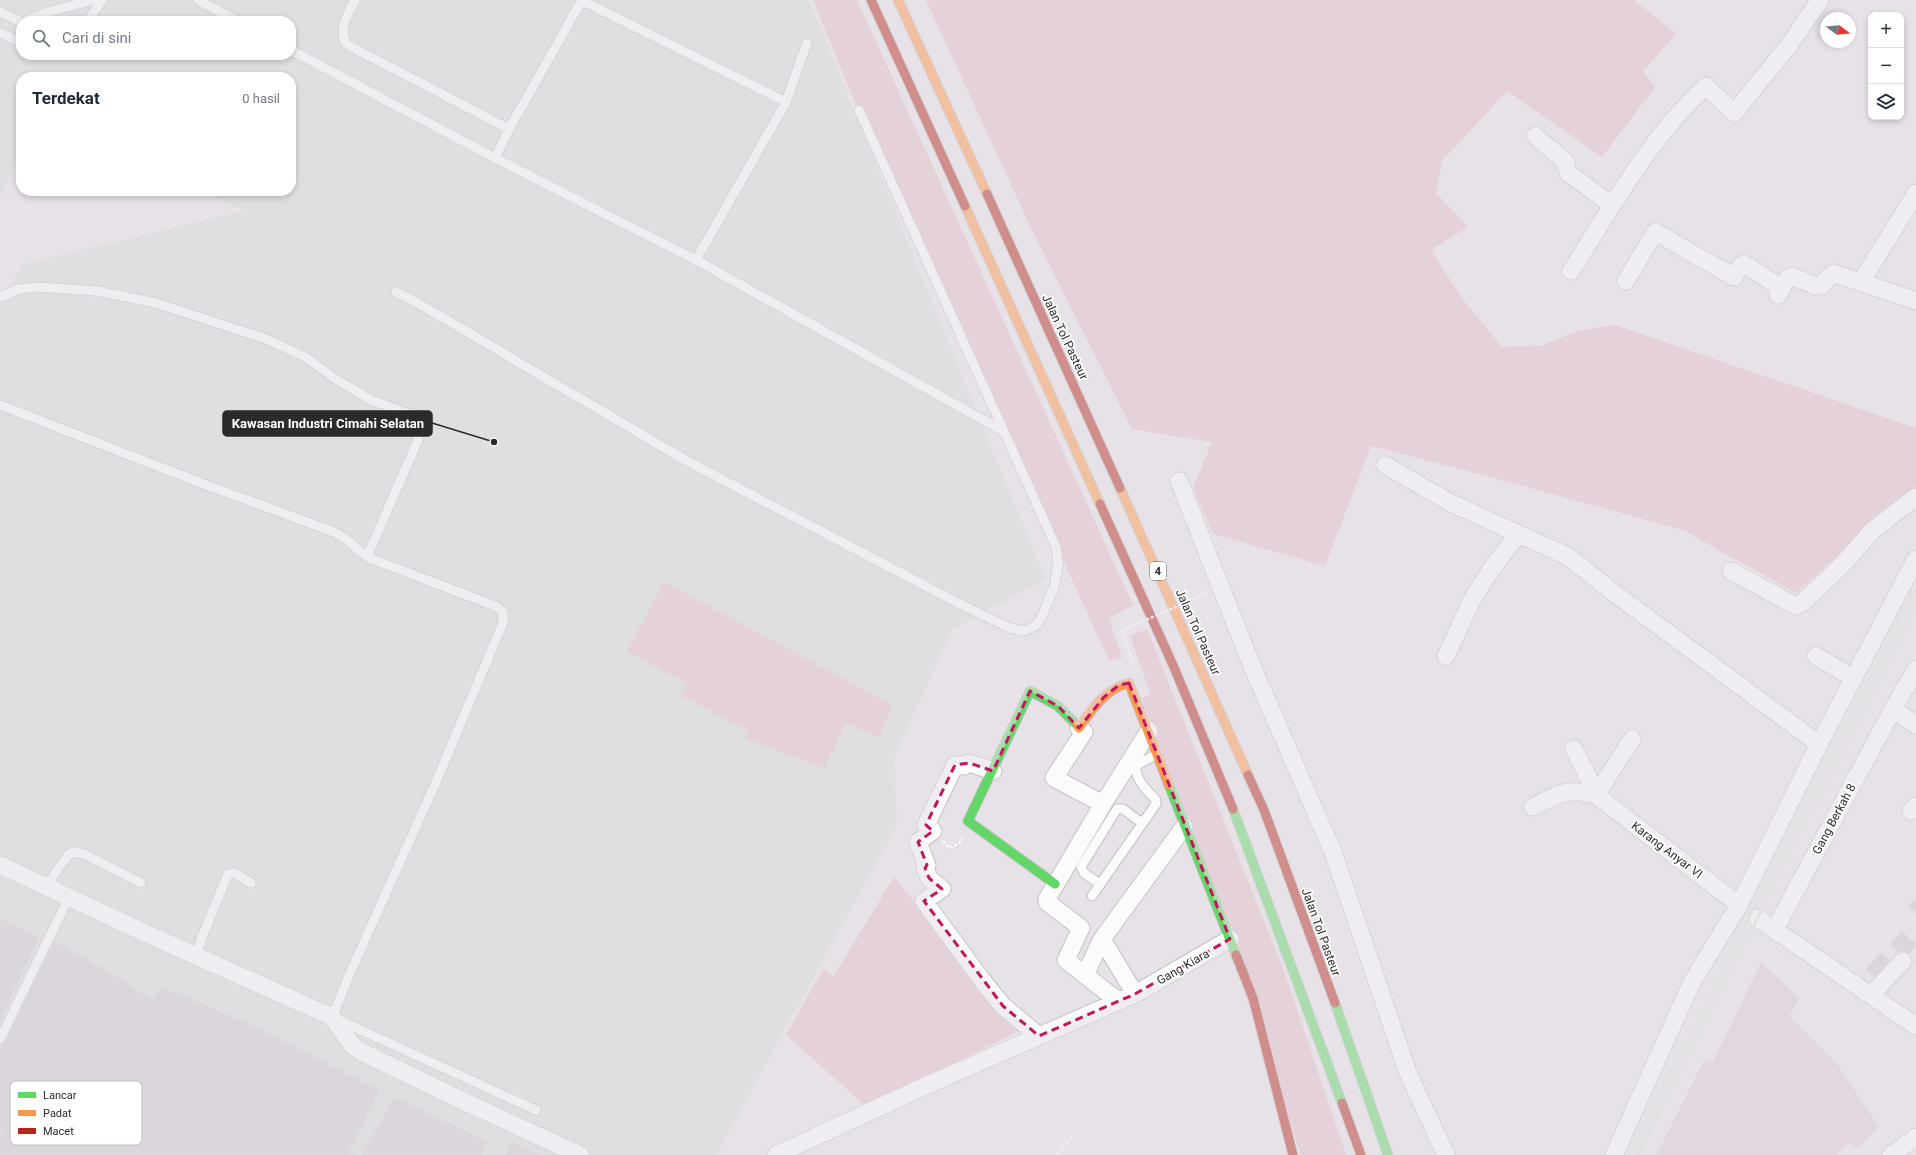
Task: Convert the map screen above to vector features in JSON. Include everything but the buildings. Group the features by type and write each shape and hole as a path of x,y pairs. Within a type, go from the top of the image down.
{"main road":[{"name":"4","path":"871,0 1173,665 1240,825 1361,1155"},
{"name":"Jalan Tol Pasteur","path":"898,0 1140,530 1264,810 1344,1028 1388,1155"},
{"path":"1056,884 968,821 1030,691 1058,706 1079,728 1091,709 1104,696 1119,685 1130,683 1184,827 1253,998 1292,1155"}],"street":[{"path":"1571,271 1631,175 1667,128 1706,86 1734,113 1790,44 1820,0"},
{"path":"1535,136 1565,161 1568,173 1612,205"},
{"path":"1861,282 1916,192"},
{"path":"1626,281 1655,232 1734,276 1741,265 1744,264 1780,291 1792,276 1816,286 1822,285 1833,273 1916,301"},
{"path":"1385,465 1451,503 1569,556 1620,598 1819,744"},
{"path":"1179,481 1252,666 1333,852 1408,1073 1446,1155"},
{"path":"1731,571 1796,606 1802,603 1842,565 1873,530 1916,497"},
{"path":"1446,656 1473,598 1490,571 1518,534"},
{"path":"1614,1155 1692,982 1738,905 1819,744 1916,559"},
{"path":"1816,656 1853,678"},
{"name":"Gang Berkah 8","path":"1775,929 1916,669"},
{"path":"1893,709 1916,725"},
{"path":"1079,728 1084,732 1054,778 1103,804"},
{"path":"1118,1001 1066,960 1081,928 1047,902 1103,804 1149,731"},
{"path":"1596,795 1632,739"},
{"path":"1574,749 1596,795"},
{"path":"993,771 969,762 964,766 955,765 926,825 933,831 918,842 927,865 925,868 929,878 942,889 924,901 1003,1006 1039,1036"},
{"path":"1533,807 1561,792 1584,792 1596,795"},
{"name":"Karang Anyar VI","path":"1596,795 1738,905"},
{"path":"1085,975 1102,939 1184,827"},
{"path":"0,865 332,1017 352,1045 362,1052 580,1155"},
{"path":"1757,918 1916,1026"},
{"path":"1102,939 1135,994"},
{"name":"Gang Kiara","path":"776,1155 1135,994 1230,939"},
{"path":"1871,995 1904,961"},
{"path":"1890,1155 1916,1137"}],"lane":[{"path":"38,16 93,0"},
{"path":"91,16 102,0"},
{"path":"198,0 228,16"},
{"path":"355,0 344,23 342,35 346,44 508,129"},
{"path":"495,158 508,129 582,0 786,102"},
{"path":"0,12 16,20"},
{"path":"0,33 16,39"},
{"path":"696,260 786,102 807,43"},
{"path":"296,53 495,158 696,260 1003,431"},
{"path":"396,292 416,302 687,461 962,605 1010,628 1024,631 1037,625 1054,588 1058,566 1056,547 859,110"},
{"path":"0,297 19,289 38,287 97,291 156,303 286,347 307,358 353,390 371,400 409,414 418,421 420,430 419,435 367,557"},
{"path":"0,405 201,483 334,532 347,540 367,557 495,606 503,612 503,623 436,782 351,971 332,1017 536,1110"},
{"path":"1092,896 1157,802 1138,777 1135,769 1137,765 1157,754"},
{"path":"1100,884 1084,873 1081,867 1117,809 1122,809 1142,823"},
{"path":"46,886 68,855 74,852 84,854 141,883"},
{"path":"196,956 202,937 228,874 235,873 251,883"},
{"path":"0,1039 69,897"}],"path":[{"path":"1122,632 1207,593"},
{"path":"933,831 949,848 960,843 968,821"},
{"path":"1057,1155 1072,1136"}],"highlighted area":[{"path":"1129,683 1230,939 1135,994 1039,1036 1003,1006 924,901 942,889 929,878 925,868 927,865 918,842 933,831 926,825 955,765 969,763 993,771 1030,691 1058,706 1079,728 1104,697 1119,685"}],"shaded area":[{"path":"0,0 809,0 1045,579 952,630 894,758 897,825 716,1155 0,1155 0,304 23,264 244,211 214,196 296,196 296,72 16,72 16,163 0,197"},
{"path":"813,0 857,0 1133,605 1109,619 1122,658 1109,661 851,93"},
{"path":"926,0 1634,0 1676,34 1643,71 1655,87 1602,157 1507,91 1442,161 1436,193 1468,227 1431,250 1464,301 1502,347 1541,346 1578,331 1615,325 1916,428 1916,486 1796,593 1683,530 1371,446 1325,566 1213,534 1193,488 1212,442 1132,429 1031,228"},
{"path":"664,582 892,705 879,738 846,723 824,768 746,739 748,731 679,694 687,684 627,651"},
{"path":"1147,629 1284,971 1346,1155 1301,1155 1142,698 1151,695 1130,636"},
{"path":"894,877 1002,1008 1025,1028 867,1107 786,1035 823,969 834,976"},
{"path":"1761,963 1800,998 1789,1016 1837,1064 1879,1127 1856,1149 1850,1142 1836,1155 1656,1155 1705,1059 1713,1062"}],"railway":[{"path":"1629,1155 1916,587"},
{"path":"1638,1155 1916,604"}],"traffic: fast":[{"path":"1055,884 968,821 1030,691 1058,706 1077,725"},
{"path":"1169,785 1236,955"},
{"path":"1233,809 1342,1103"},
{"path":"1335,1003 1388,1155"}],"traffic: slow":[{"path":"898,0 987,194"},
{"path":"965,206 1100,504"},
{"path":"1120,488 1248,775"},
{"path":"1077,725 1079,728 1094,707 1106,695 1120,686 1129,683 1169,785"}],"traffic: jam":[{"path":"871,0 965,206"},
{"path":"987,194 1120,488"},
{"path":"1100,504 1173,665 1233,809"},
{"path":"1248,775 1264,810 1335,1003"},
{"path":"1236,955 1253,998 1293,1155"},
{"path":"1342,1103 1361,1155"}],"place":[{"name":"Kawasan Industri Cimahi Selatan","path":"494,442"}]}
